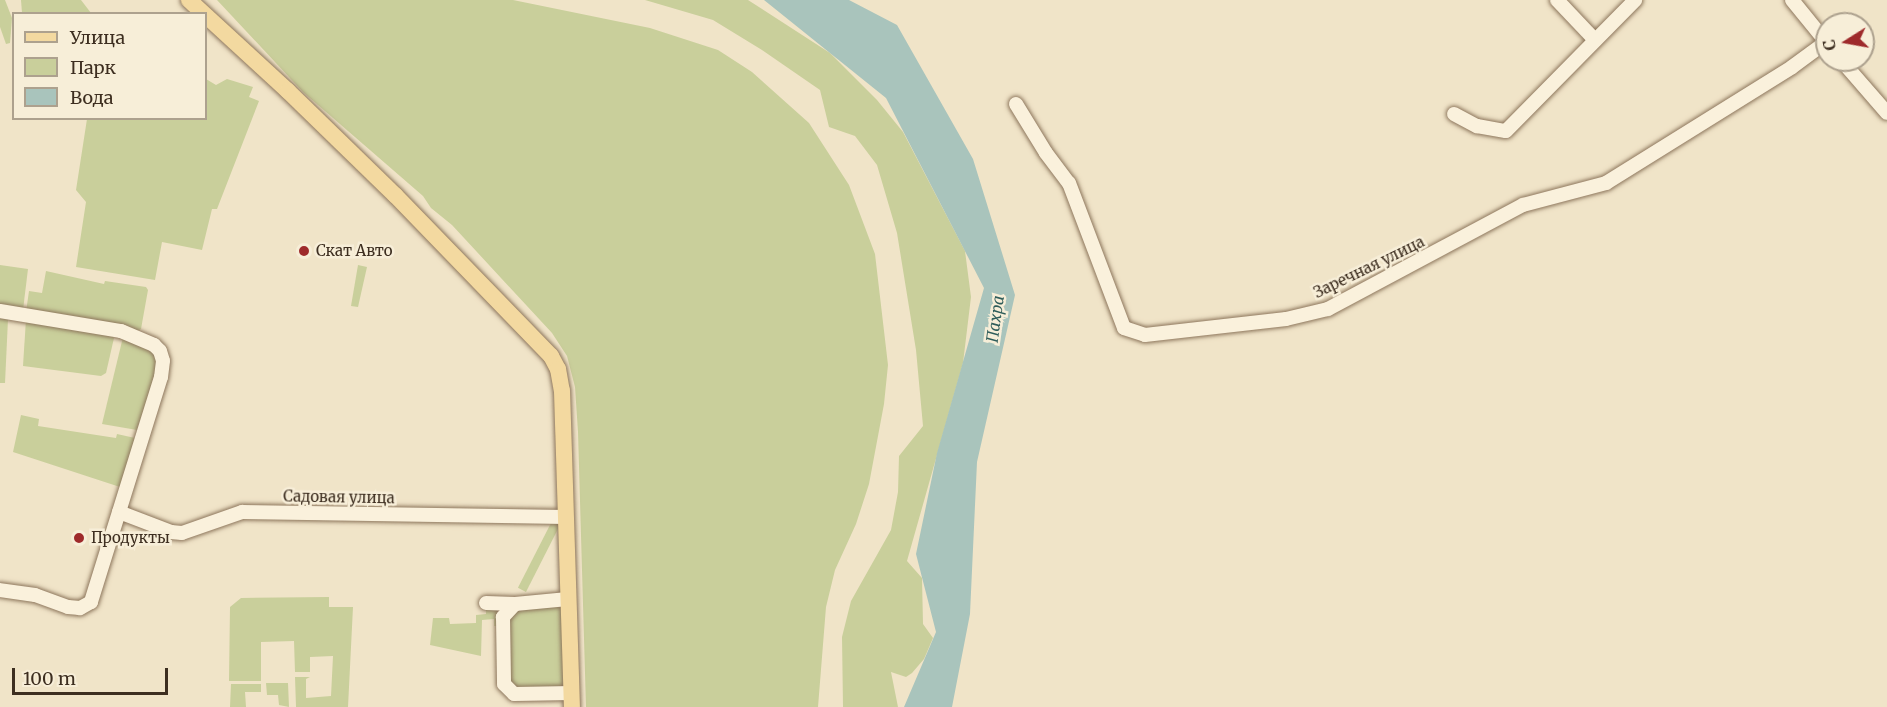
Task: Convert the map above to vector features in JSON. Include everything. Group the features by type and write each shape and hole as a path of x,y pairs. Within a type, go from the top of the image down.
{"main road":[{"path":"189,0 202,12"},
{"path":"207,17 386,187 551,356 558,369 562,391 572,700"}],"street":[{"path":"1557,0 1595,40"},
{"path":"1454,114 1477,126 1506,131 1635,0"},
{"path":"1792,0 1815,28"},
{"name":"Заречная улица","path":"1016,104 1069,183 1112,291 1124,328 1145,335 1286,320 1328,309 1523,205 1606,183 1792,67 1815,50"},
{"path":"1851,72 1887,113"},
{"path":"0,311 121,331 154,345 160,351 163,362 161,377 91,602 80,608 68,607 35,595 0,590"},
{"name":"Садовая улица","path":"119,512 171,532 182,533 242,512 566,517"},
{"path":"486,603 514,604 568,600"},
{"path":"514,604 503,616 504,684 513,694 572,700"}],"green space":[{"path":"0,0 5,0 12,18 10,43 6,44 0,27"},
{"path":"21,0 81,0 90,12 22,12"},
{"path":"217,0 513,0 650,28 718,50 752,72 809,123 849,185 875,254 888,365 884,404 869,484 856,524 835,570 826,607 818,707 586,707 578,432 575,387 567,356 552,333 452,225 431,208 423,196 303,92"},
{"path":"645,0 748,0 830,53 877,100 903,132 965,251 971,297 963,363 907,561 922,578 923,624 933,638 924,659 912,673 906,677 891,672 898,707 843,707 842,637 851,601 891,530 898,492 899,456 923,426 916,350 897,233 877,165 855,136 829,127 820,90 713,20"},
{"path":"227,79 253,87 249,97 259,101 217,209 212,209 202,250 162,242 155,280 76,267 86,202 76,190 87,120 207,120 207,80 216,85"},
{"path":"0,265 28,269 23,310 0,306"},
{"path":"358,265 367,267 358,307 351,306"},
{"path":"46,271 104,284 105,281 146,287 148,290 141,329 137,331 26,312 29,291 42,293"},
{"path":"0,318 8,319 5,383 0,383"},
{"path":"26,319 111,333 114,338 106,373 101,376 23,366"},
{"path":"123,337 152,349 159,361 137,430 102,424"},
{"path":"21,415 39,419 38,426 116,438 117,434 135,438 120,487 13,452"},
{"path":"552,521 560,525 526,592 518,588"},
{"path":"329,597 329,607 353,607 348,707 296,707 295,677 310,677 306,679 306,698 331,696 333,656 310,657 310,672 295,672 294,641 261,642 261,681 229,681 230,607 241,598"},
{"path":"555,606 560,608 563,615 566,679 562,687 509,690 507,610"},
{"path":"486,608 497,608 497,626 494,626 494,619 482,620 481,656 430,645 433,618 449,618 450,624 476,623 476,615 486,614"},
{"path":"266,683 288,683 289,707 279,705 278,695 267,695"},
{"path":"231,684 261,684 261,692 245,692 246,707 230,707"}],"water":[{"name":"Пахра","path":"764,0 849,0 897,25 973,159 1015,295 977,462 970,614 952,707 904,707 936,632 916,554 937,453 984,288 886,98"}],"place":[{"name":"Скат Авто","path":"304,251"},
{"name":"Продукты","path":"79,538"}]}
